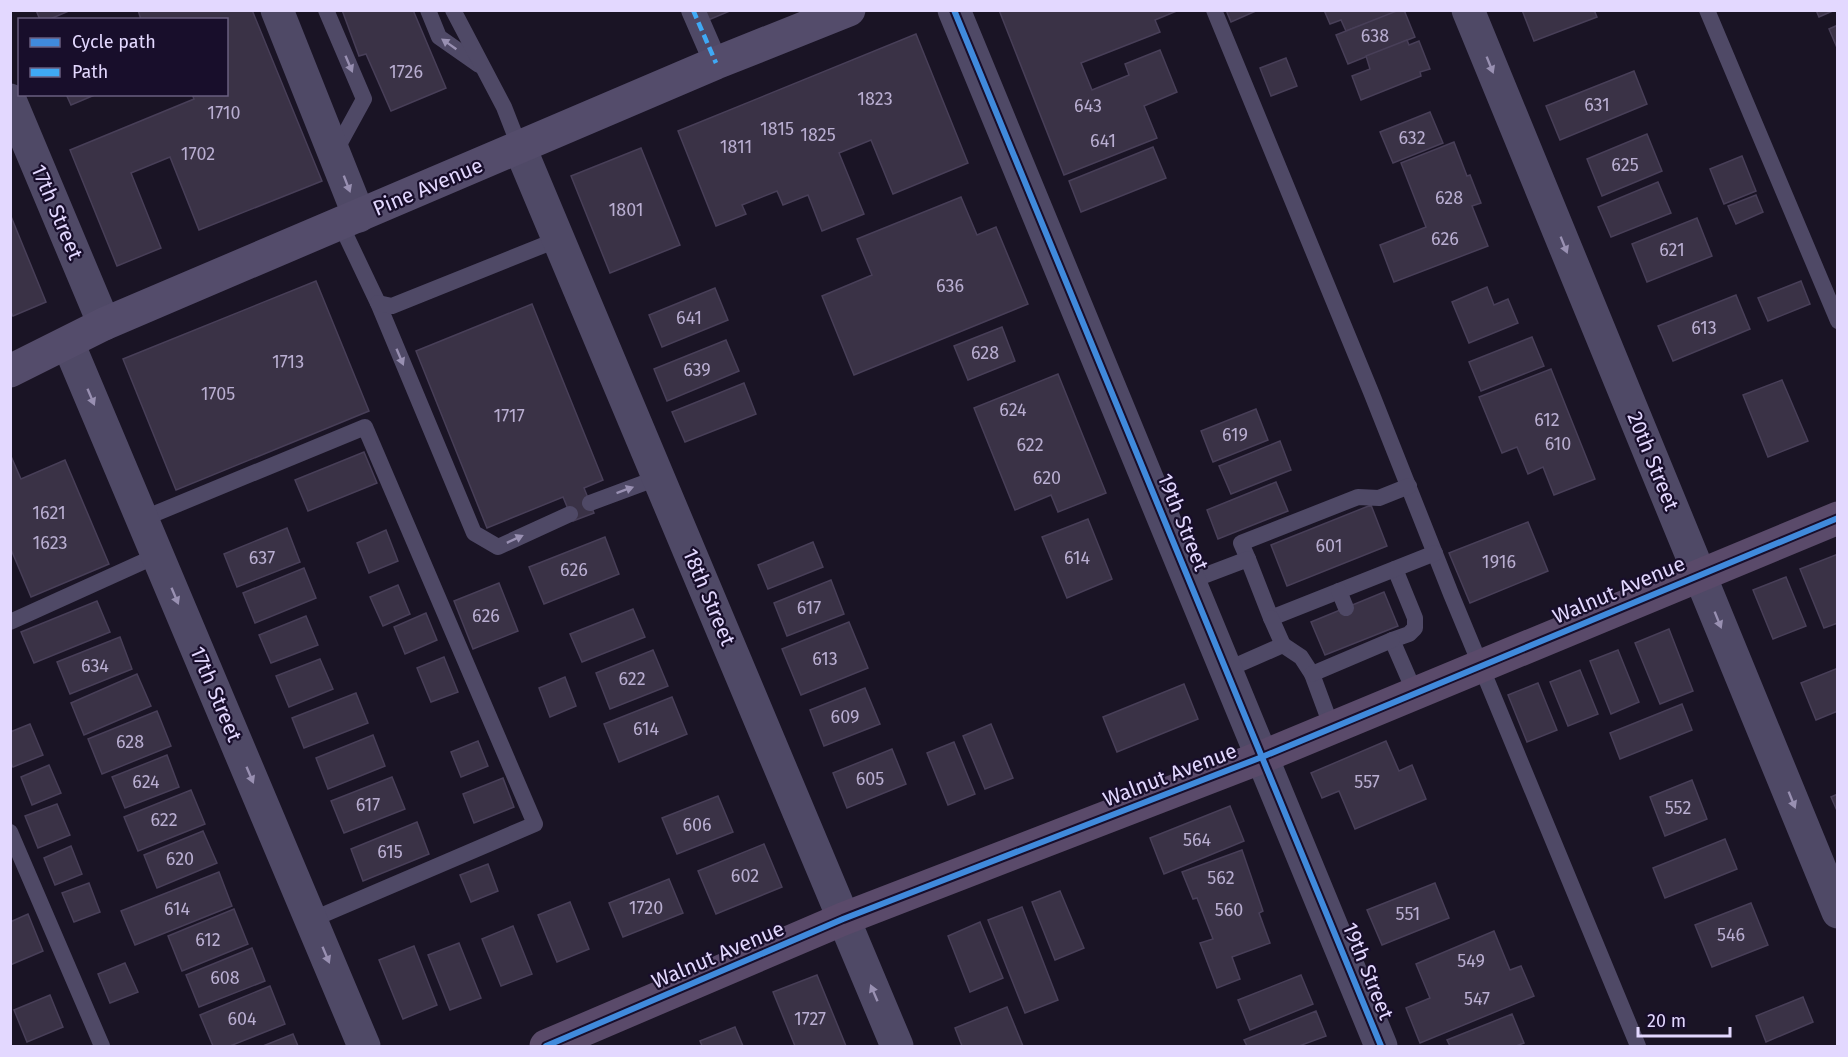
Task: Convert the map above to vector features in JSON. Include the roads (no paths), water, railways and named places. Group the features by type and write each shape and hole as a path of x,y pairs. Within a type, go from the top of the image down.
{"main road":[{"name":"Pine Avenue","path":"10,371 104,324 716,63 849,10"},
{"name":"Walnut Avenue","path":"546,1047 843,919 1262,757 1838,518"}],"street":[{"path":"277,10 335,152 349,220"},
{"path":"693,10 716,63"},
{"name":"19th Street","path":"954,10 1381,1047"},
{"name":"20th Street","path":"1468,10 1838,912"},
{"name":"17th Street","path":"10,100 20,151 104,324"},
{"name":"18th Street","path":"520,148 660,477 897,1047"},
{"name":"17th Street","path":"68,343 364,1047"}],"lane":[{"path":"326,10 364,99 335,152"},
{"path":"428,10 439,37 483,67"},
{"path":"453,10 504,107 520,148"},
{"path":"1214,10 1638,1047"},
{"path":"1707,10 1838,321"},
{"path":"349,220 378,303 474,532 498,547 570,514"},
{"path":"378,303 392,306 559,239"},
{"path":"142,519 365,427 535,824 311,920"},
{"path":"590,503 660,477"},
{"path":"1332,728 1312,674 1301,657 1283,645 1241,543 1358,497 1379,498 1408,486"},
{"path":"1271,618 1435,553"},
{"path":"10,622 158,555"},
{"path":"1190,581 1248,559"},
{"path":"1312,674 1362,647 1409,634 1415,628 1415,618 1395,568"},
{"path":"1339,591 1346,608"},
{"path":"1392,640 1415,693"},
{"path":"1226,670 1283,645"},
{"path":"10,832 102,1047"}]}
